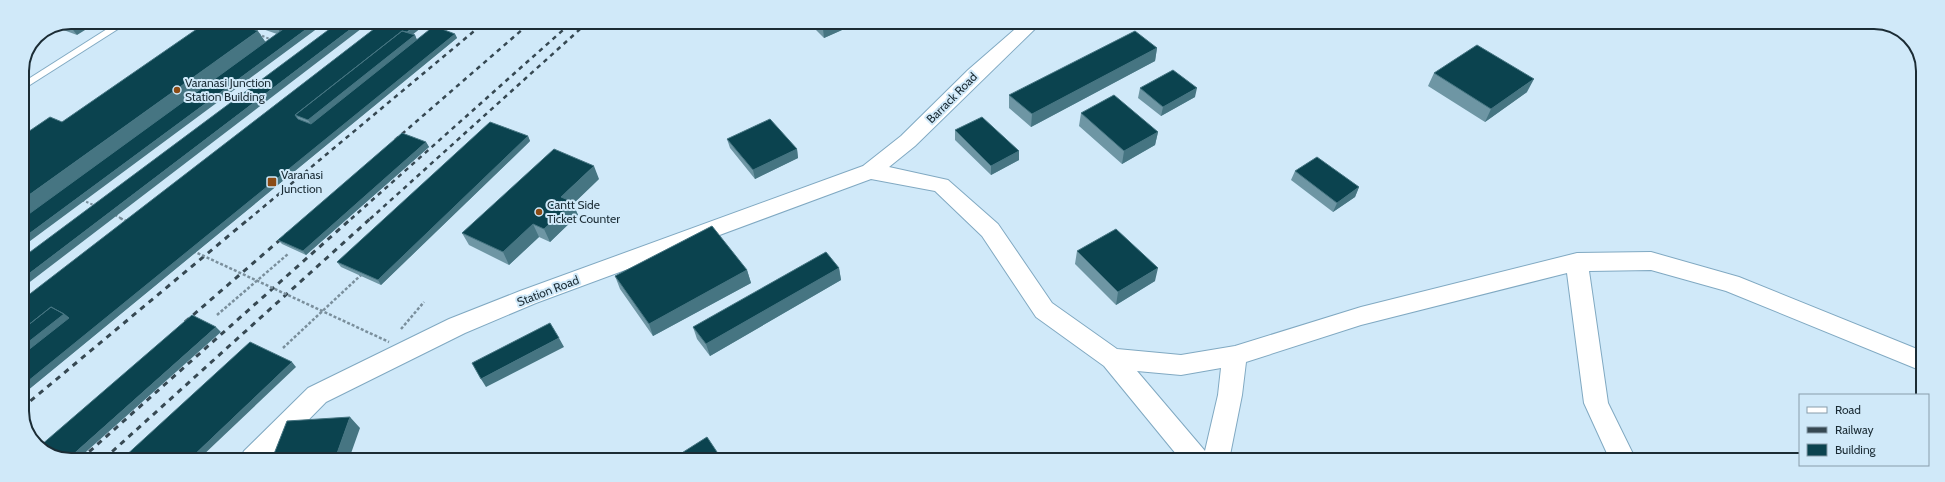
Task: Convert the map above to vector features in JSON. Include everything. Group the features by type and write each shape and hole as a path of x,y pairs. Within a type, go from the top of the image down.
{"street":[{"name":"Barrack Road","path":"870,171 908,141 1024,29"},
{"path":"870,171 941,185 990,230 1044,310 1112,359 1191,453"},
{"name":"Station Road","path":"259,453 317,394 457,326 528,297 870,171"},
{"path":"1112,359 1181,365 1235,356 1361,316 1577,262 1651,261 1724,281 1916,359"},
{"path":"1577,262 1596,403 1620,453"},
{"path":"1217,453 1230,394 1235,356"}],"lane":[{"path":"29,83 113,29"}],"path":[{"path":"256,33 276,42"},
{"path":"81,200 101,209"},
{"path":"108,212 135,224"},
{"path":"188,250 389,342 394,337"},
{"path":"217,316 288,254"},
{"path":"283,348 361,275"},
{"path":"399,331 424,302"}],"building":[{"path":"197,29 252,29 258,31 29,195 29,131 50,117 62,122"},
{"path":"283,29 307,29 29,234 29,214"},
{"path":"330,29 351,29 29,274 29,253"},
{"path":"374,29 411,29 407,32 402,31 295,115 298,119 311,124 430,29 442,29 455,34 29,380 29,349 69,318 51,307 29,324 29,295"},
{"path":"402,31 415,35 308,120 295,115"},
{"path":"1135,31 1157,48 1032,114 1009,95"},
{"path":"1477,45 1534,79 1491,109 1434,73"},
{"path":"1173,70 1197,88 1163,107 1140,88"},
{"path":"1114,95 1158,132 1124,151 1081,113"},
{"path":"982,117 1019,151 991,166 955,130"},
{"path":"770,119 797,149 753,170 727,139"},
{"path":"490,122 528,136 378,280 337,262"},
{"path":"402,133 426,142 303,251 278,240"},
{"name":"Cantt Side Ticket Counter","path":"554,149 594,166 561,197 573,202 544,229 533,224 503,252 462,233"},
{"path":"1317,157 1359,187 1337,203 1295,171"},
{"path":"712,226 747,270 649,324 615,276"},
{"path":"1116,229 1158,268 1118,292 1077,251"},
{"path":"826,252 839,268 706,344 693,327"},
{"path":"51,307 64,314 29,342 29,324"},
{"path":"192,315 216,327 75,453 55,450 44,443"},
{"path":"550,323 559,338 481,379 472,363"},
{"path":"250,342 292,362 196,453 129,453"},
{"path":"350,417 337,453 274,453 287,421"},
{"path":"707,437 717,452 715,453 682,453"}],"railway":[{"path":"249,219 477,29"},
{"path":"395,140 523,29"},
{"path":"351,219 564,29"},
{"path":"370,219 580,29"},
{"path":"29,402 250,218"},
{"path":"88,453 352,218"},
{"path":"111,453 371,218"},
{"path":"185,322 288,233"}],"place":[{"name":"Varanasi Junction Station Building","path":"177,90"},
{"name":"Varanasi Junction","path":"272,182"},
{"name":"Cantt Side Ticket Counter","path":"539,212"}]}
